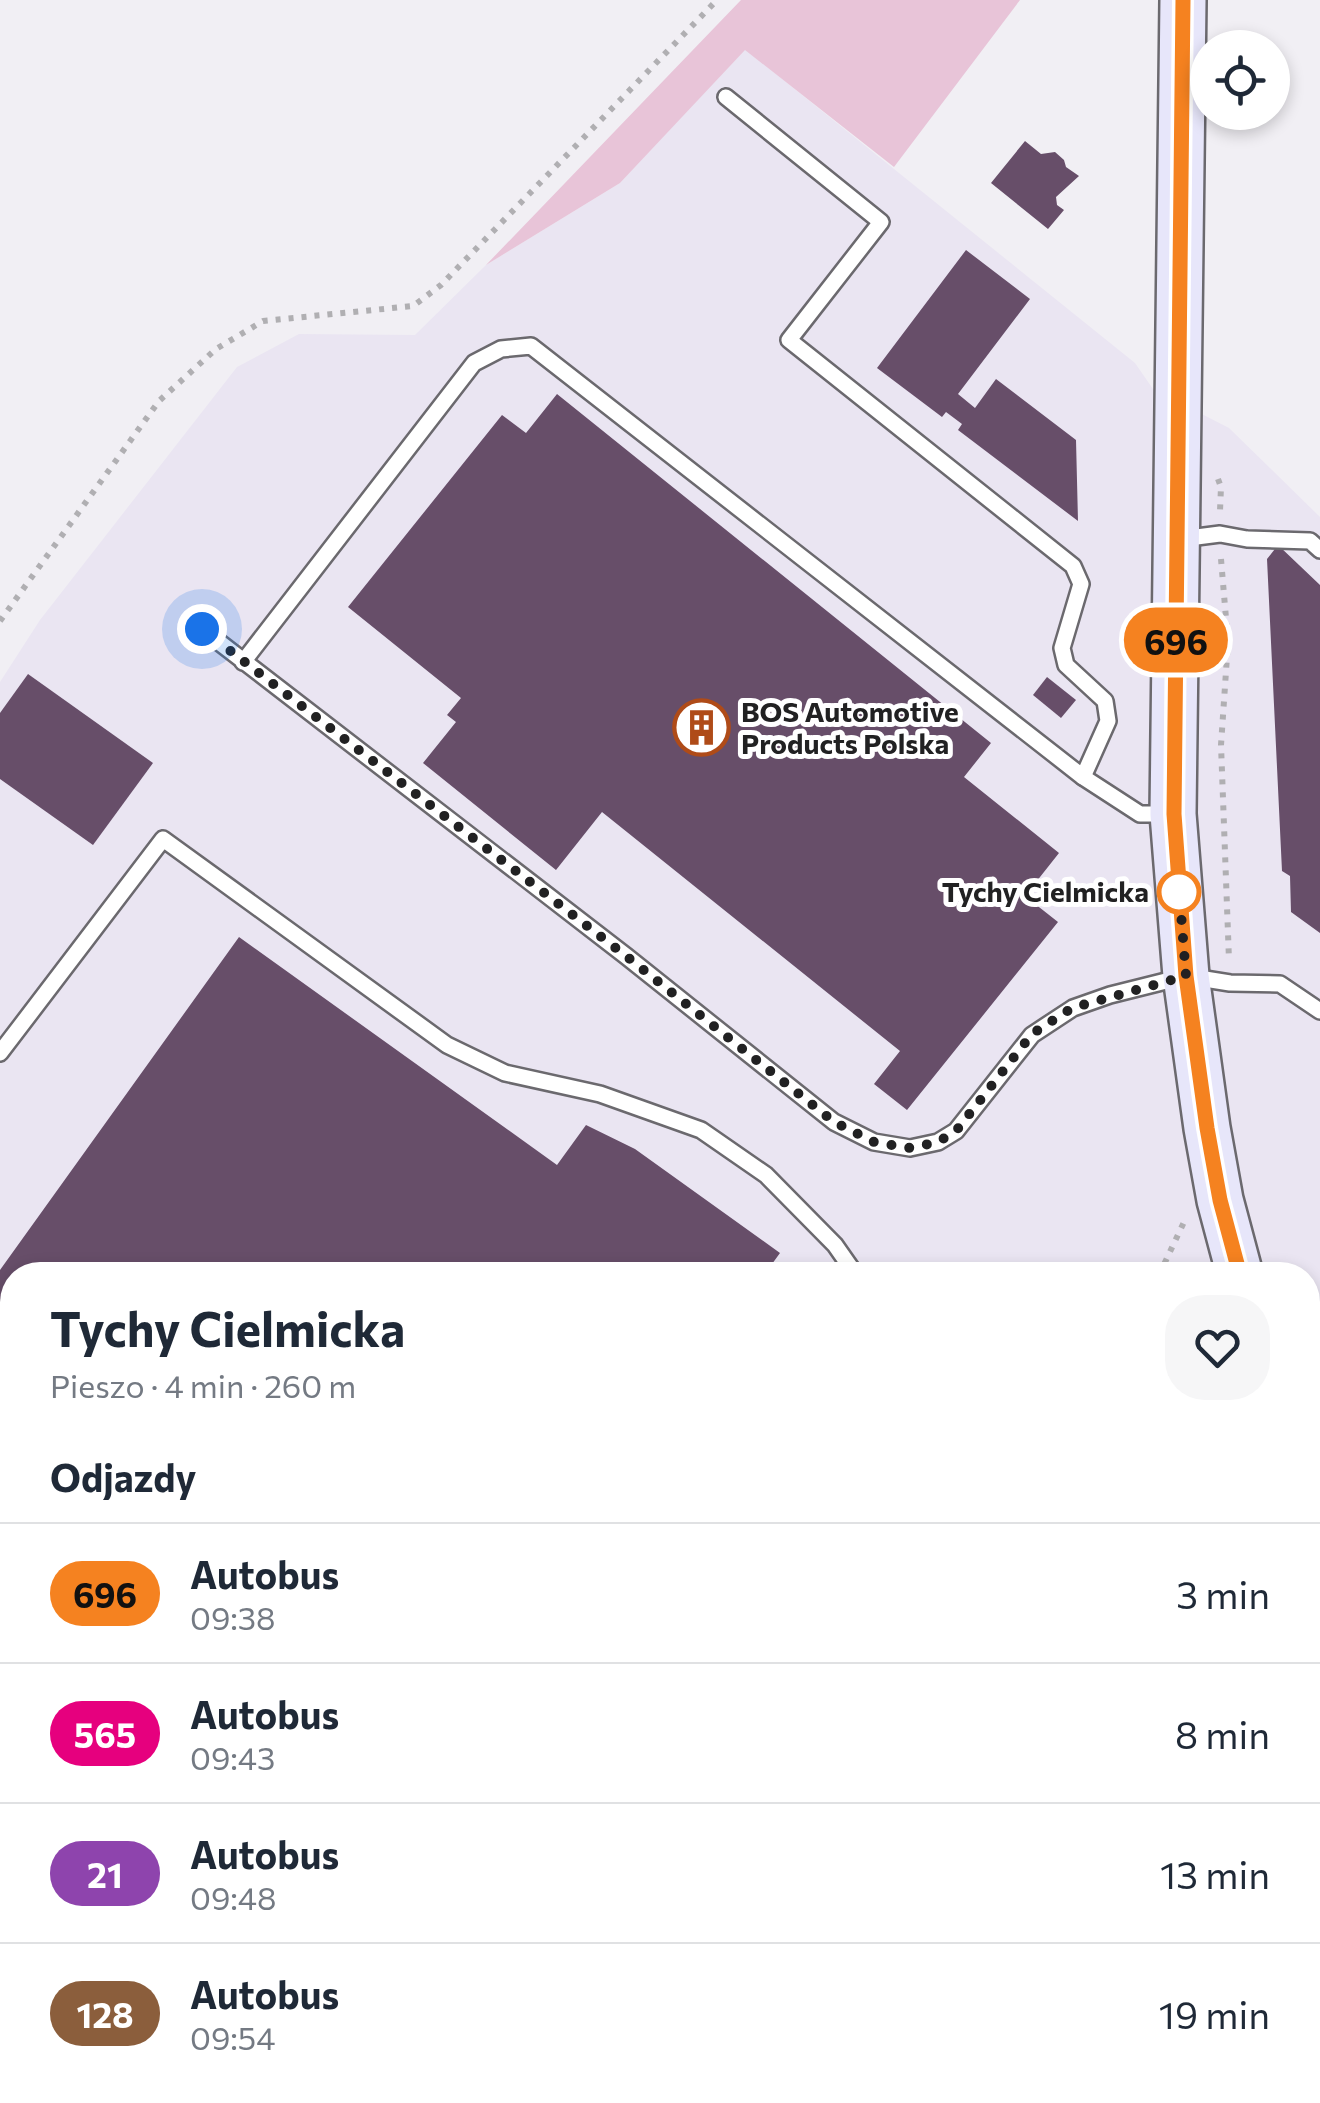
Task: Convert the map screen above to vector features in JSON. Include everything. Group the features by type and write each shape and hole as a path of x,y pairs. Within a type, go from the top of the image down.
{"street":[{"path":"1183,0 1198,537 1174,814 1208,979 1220,1200 1237,1262"}],"lane":[{"path":"726,96 881,222 788,340 1074,566 1081,584 1062,648 1066,665 1105,701 1108,722 1083,777"},
{"path":"244,662 474,363 501,349 531,346 1083,777 1140,814 1174,814"},
{"path":"1198,537 1310,540 1320,550"},
{"path":"202,629 834,1122 874,1142 910,1148 938,1142 956,1131 1032,1034 1072,1008 1208,979 1280,984 1320,1012"},
{"path":"0,1053 163,839 447,1045 506,1074 600,1094 701,1130 766,1175 847,1262"}],"path":[{"path":"0,621 159,402 216,349 262,321 412,306 441,285 716,0"},
{"path":"1208,979 1228,642 1198,537 1221,487 1216,474"},
{"path":"1165,1262 1192,1205"}],"shaded area":[{"path":"741,0 1020,0 894,167 745,50 620,183 486,265"},
{"path":"745,49 1135,363 1153,389 1229,428 1320,517 1320,1262 0,1262 0,682 40,620 237,367 299,334 415,335 486,265 620,183"}],"building":[{"path":"1025,141 1041,154 1055,152 1079,176 1056,197 1057,205 1064,210 1048,229 991,183"},
{"path":"966,250 1030,299 958,394 975,408 996,379 1076,440 1078,521 958,430 962,424 946,412 942,417 877,368"},
{"name":"BOS Automotive Products Polska","path":"557,394 991,743 964,777 1059,853 1025,896 1058,922 907,1110 874,1084 900,1051 602,812 556,870 423,763 456,722 447,715 461,698 348,607 502,415 526,433"},
{"path":"1278,545 1320,585 1320,933 1291,912 1290,876 1282,871 1267,559"},
{"path":"28,674 153,763 93,845 0,779 0,713"},
{"path":"1047,677 1076,700 1061,718 1033,695"},
{"path":"239,937 557,1165 586,1125 635,1149 780,1253 773,1262 6,1262"}],"bus line":[{"name":"696","path":"1183,0 1174,814 1186,976 1207,1128 1237,1262"}],"place":[{"name":"BOS Automotive Products Polska","path":"702,728"},
{"name":"Tychy Cielmicka","path":"1179,892"}],"route":[{"path":"202,629 834,1122 874,1142 910,1148 938,1142 956,1131 1032,1034 1072,1008 1186,976 1179,888 1179,892"}]}
